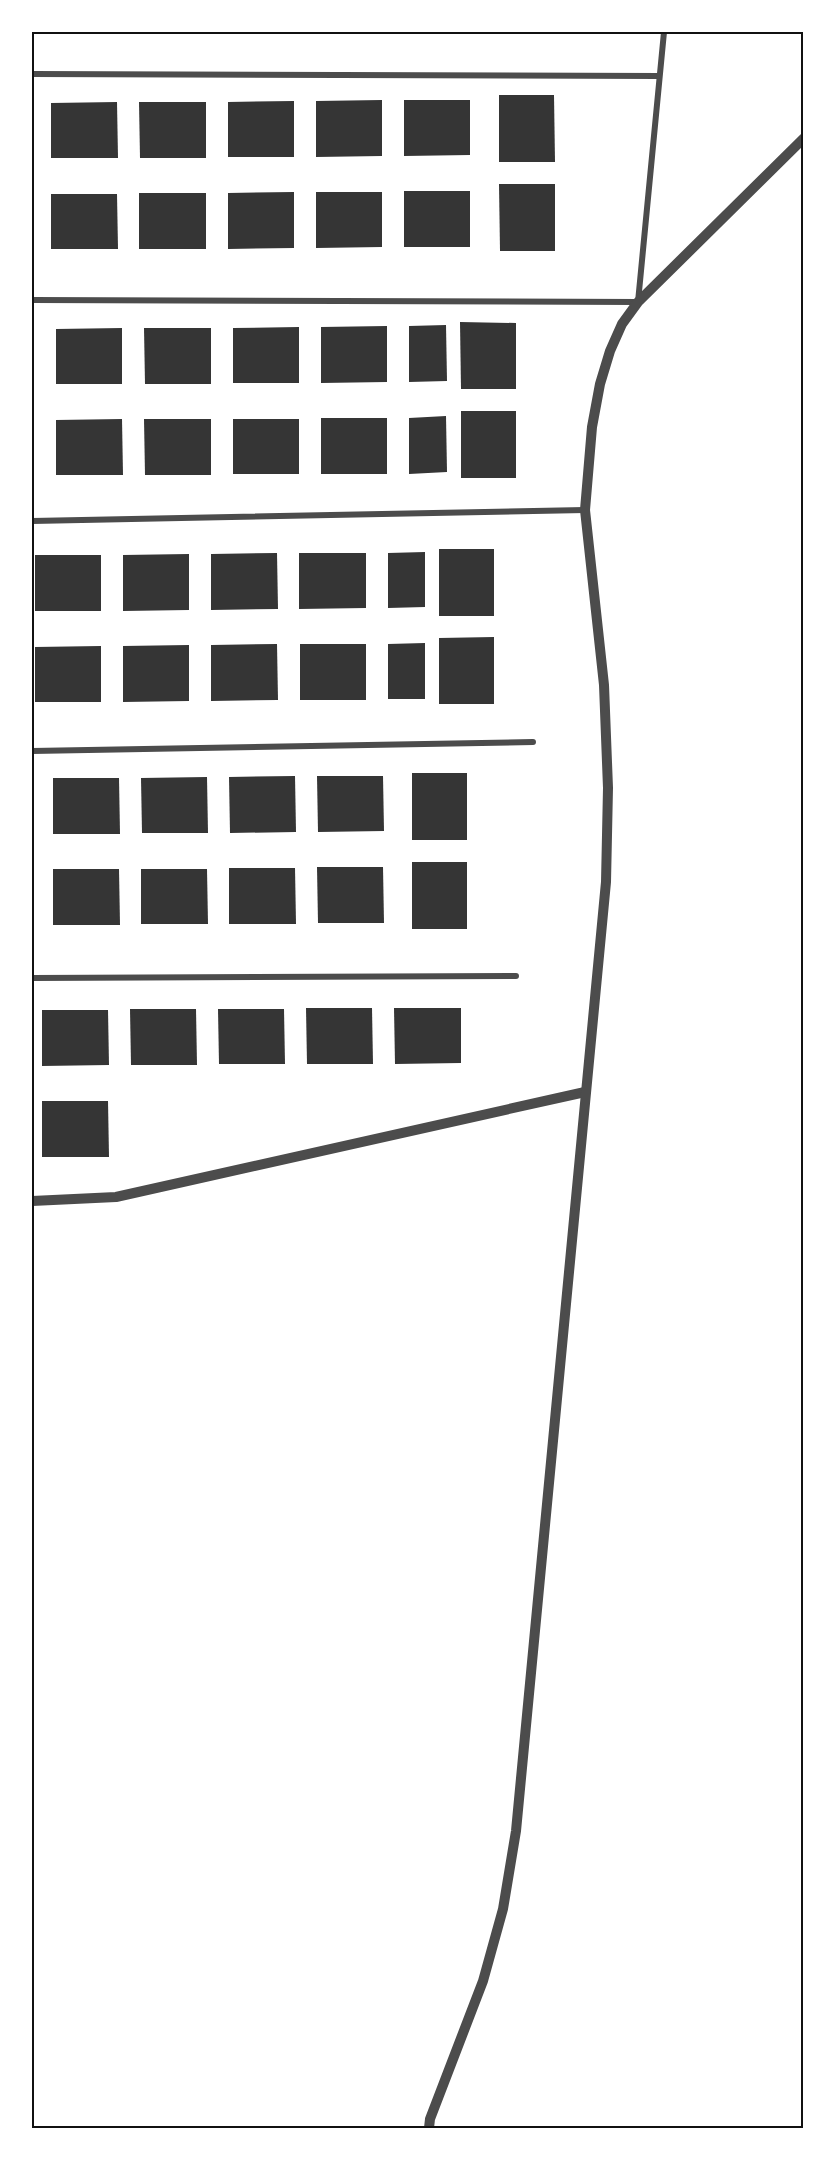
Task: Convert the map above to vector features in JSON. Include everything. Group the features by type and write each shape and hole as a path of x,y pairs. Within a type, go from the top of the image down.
{"street":[{"path":"638,302 663,32"},
{"path":"32,74 659,76"},
{"path":"429,2128 430,2120 483,1981 503,1909 516,1831 606,882 608,788 604,685 587,547 585,510 592,427 600,384 622,324 638,302 804,138"},
{"path":"32,300 638,302"},
{"path":"32,521 585,510"},
{"path":"32,751 533,742"},
{"path":"32,978 516,976"},
{"path":"32,1201 117,1197 585,1092"}],"building":[{"path":"499,95 554,95 555,162 499,162"},
{"path":"382,100 382,156 316,157 316,101"},
{"path":"404,100 470,100 470,155 404,156"},
{"path":"294,101 294,157 228,157 228,102"},
{"path":"117,102 118,158 51,158 51,103"},
{"path":"139,102 206,102 206,158 140,158"},
{"path":"499,184 555,184 555,251 500,251"},
{"path":"404,191 470,191 470,247 404,247"},
{"path":"294,192 294,248 228,249 228,193"},
{"path":"316,192 382,192 382,247 316,248"},
{"path":"139,193 206,193 206,249 139,249"},
{"path":"51,194 117,194 118,249 51,249"},
{"path":"460,322 516,323 516,389 461,389"},
{"path":"446,325 447,381 409,382 409,326"},
{"path":"387,326 387,382 321,383 321,327"},
{"path":"299,327 299,383 233,383 233,328"},
{"path":"122,328 122,384 56,384 56,329"},
{"path":"144,328 211,328 211,384 145,384"},
{"path":"32,329 34,329 34,384 32,384"},
{"path":"461,411 516,411 516,478 461,478"},
{"path":"446,416 447,472 409,474 409,418"},
{"path":"321,418 387,418 387,474 321,474"},
{"path":"122,419 123,475 56,475 56,420"},
{"path":"144,419 211,419 211,475 145,475"},
{"path":"233,419 299,419 299,474 233,474"},
{"path":"32,420 34,420 34,475 32,476"},
{"path":"439,549 494,549 494,616 439,616"},
{"path":"425,552 425,607 388,608 388,553"},
{"path":"277,553 278,609 211,610 211,554"},
{"path":"299,553 366,553 366,608 299,609"},
{"path":"189,554 189,610 123,611 123,555"},
{"path":"35,555 101,555 101,611 35,611"},
{"path":"494,637 494,704 439,704 439,638"},
{"path":"425,643 425,699 388,699 388,644"},
{"path":"277,644 278,700 211,701 211,645"},
{"path":"300,644 366,644 366,700 300,700"},
{"path":"189,645 189,701 123,702 123,646"},
{"path":"101,646 101,702 35,702 35,647"},
{"path":"412,773 467,773 467,840 412,840"},
{"path":"295,776 296,832 230,833 229,777"},
{"path":"317,776 383,776 384,831 318,832"},
{"path":"207,777 208,833 142,833 141,778"},
{"path":"53,778 119,778 120,834 53,834"},
{"path":"412,862 467,862 467,929 412,929"},
{"path":"317,867 383,867 384,923 318,923"},
{"path":"229,868 295,868 296,924 229,924"},
{"path":"53,869 119,869 120,925 53,925"},
{"path":"141,869 207,869 208,924 141,924"},
{"path":"306,1008 372,1008 373,1064 307,1064"},
{"path":"394,1008 461,1008 461,1063 395,1064"},
{"path":"130,1009 196,1009 197,1065 131,1065"},
{"path":"218,1009 284,1009 285,1064 219,1064"},
{"path":"42,1010 108,1010 109,1065 42,1066"},
{"path":"42,1101 108,1101 109,1157 42,1157"}]}
